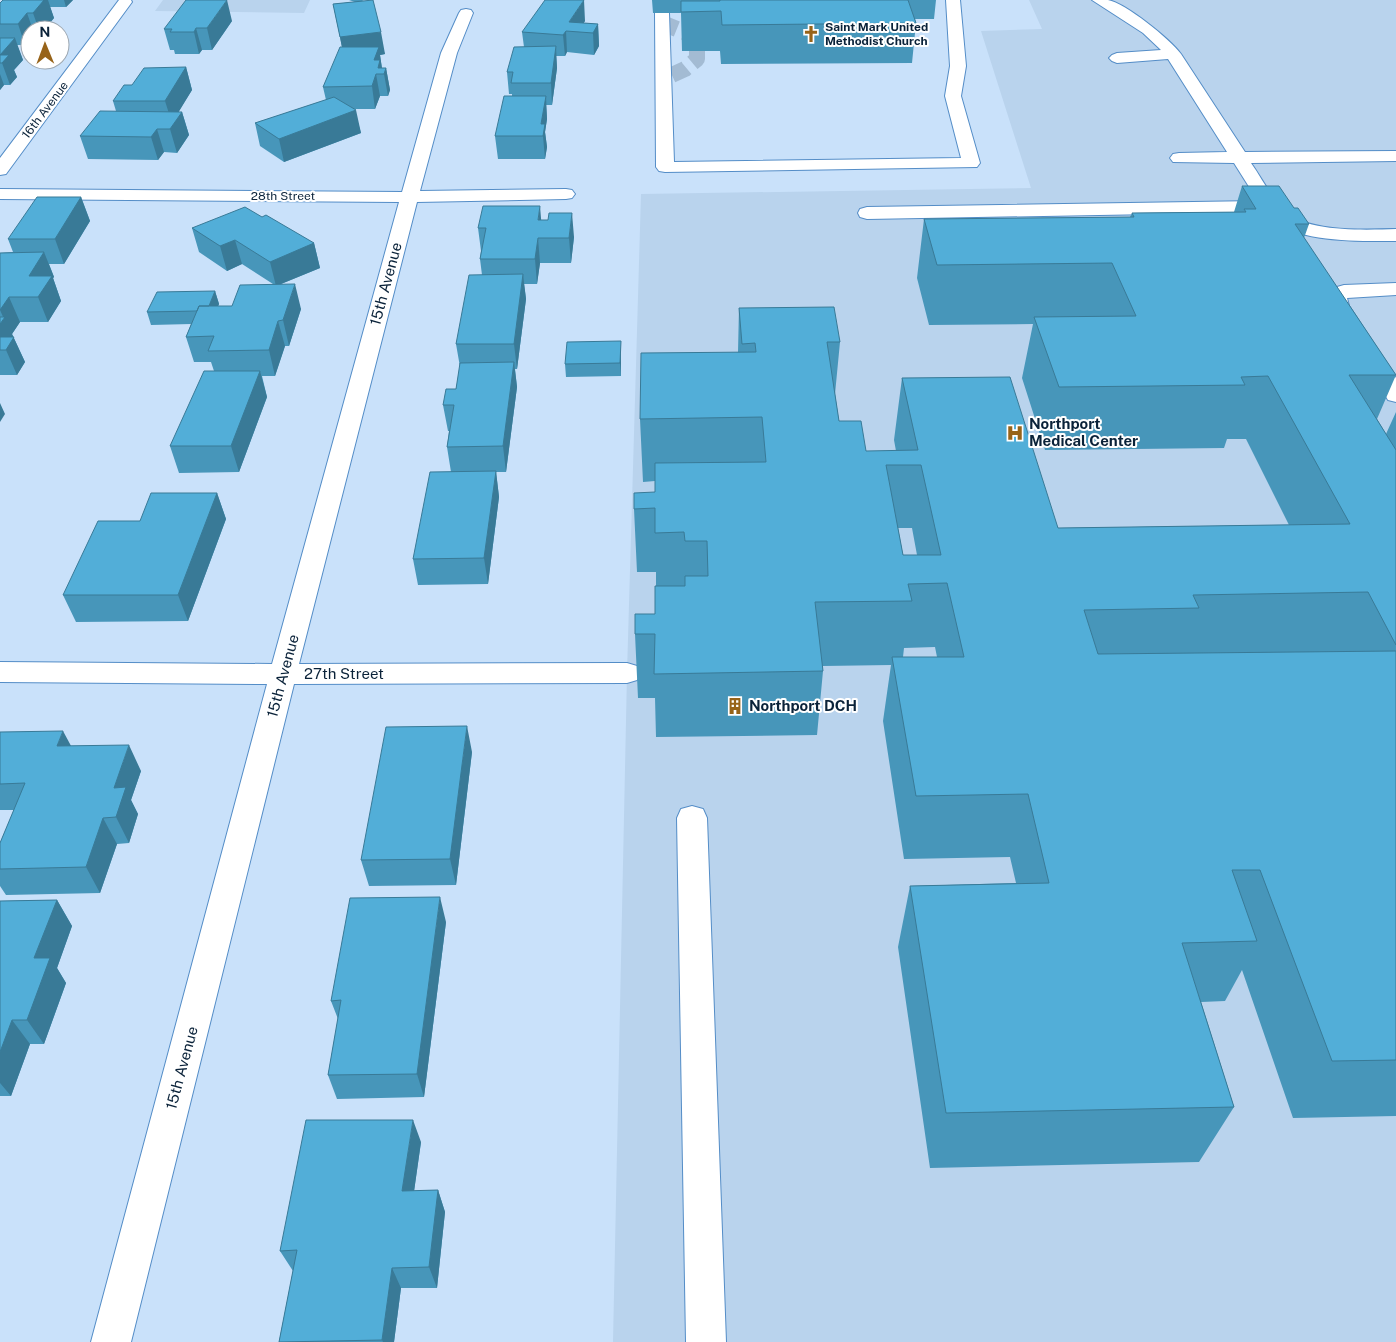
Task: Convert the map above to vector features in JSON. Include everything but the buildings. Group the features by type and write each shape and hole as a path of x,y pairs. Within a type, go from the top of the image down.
{"street":[{"path":"662,13 665,168 971,163 953,96 958,66 953,0"},
{"path":"1099,0 1145,27 1161,40 1173,54 1274,213 1289,223 1314,231 1335,234 1396,235"},
{"name":"16th Avenue","path":"0,170 125,2"},
{"name":"15th Avenue","path":"111,1342 283,674 410,197 449,53 466,13"},
{"path":"1117,58 1173,54"},
{"path":"1179,158 1396,156"},
{"name":"28th Street","path":"0,194 410,197 566,194"},
{"path":"867,212 1270,206"},
{"path":"1148,208 1159,228"},
{"path":"1302,248 1314,231"},
{"path":"1396,290 1344,291 1337,297 1338,306 1396,395"},
{"name":"27th Street","path":"0,672 283,674 627,672"},
{"path":"692,818 706,1342"}],"shaded area":[{"path":"163,0 310,0 304,13 155,11"},
{"name":"Northport Medical Center","path":"1029,0 1396,0 1396,1342 613,1342 627,673 641,194 1031,188 981,31 1042,29"}],"tunnel":[{"path":"662,23 694,36 697,46 697,59 685,69 663,79"}],"place":[{"name":"Saint Mark United Methodist Church","path":"811,34"},
{"name":"Northport Medical Center","path":"1015,433"},
{"name":"Northport DCH","path":"735,706"}]}
